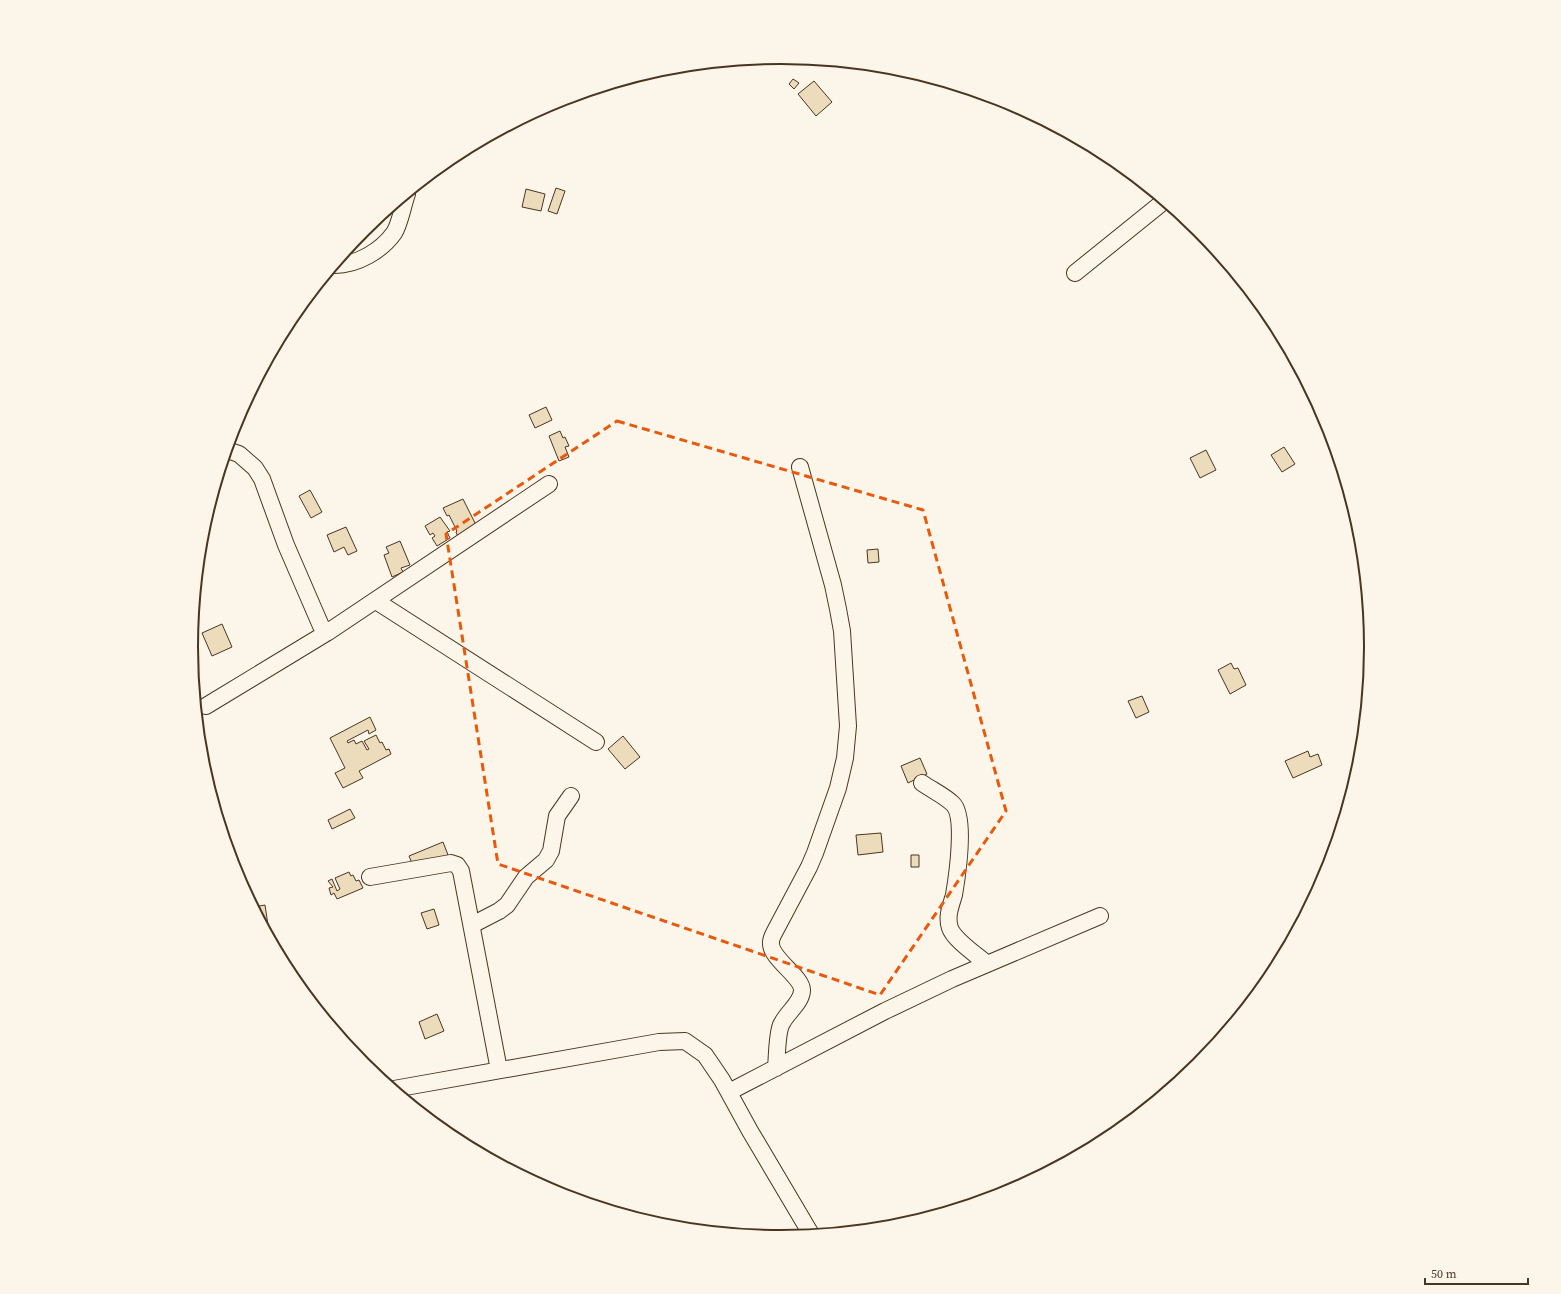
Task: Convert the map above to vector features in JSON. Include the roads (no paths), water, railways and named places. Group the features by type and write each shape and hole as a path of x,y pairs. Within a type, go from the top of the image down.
{"street":[{"path":"341,265 365,258 382,246 394,232 403,203"},
{"path":"1075,273 1160,205"},
{"path":"231,451 239,454 255,468 262,479 286,545 318,620 321,626 328,632"},
{"path":"776,1068 780,1026 799,999 802,990 800,983 774,952 770,942 815,853 838,788 845,758 848,726 842,631 838,609 833,585 800,467"},
{"path":"206,706 328,632 549,484"},
{"path":"376,600 596,742"},
{"path":"922,784 954,805 958,812 960,822 958,873 948,917 949,927 953,935 987,964"},
{"path":"472,925 499,911 507,905 526,877 546,860 551,850 558,816 571,796"},
{"path":"370,876 451,863 457,865 461,871 499,1070"},
{"path":"729,1092 885,1011 952,979 1100,916"},
{"path":"400,1088 658,1042 685,1041 705,1055 729,1092 750,1131 808,1229"}]}
